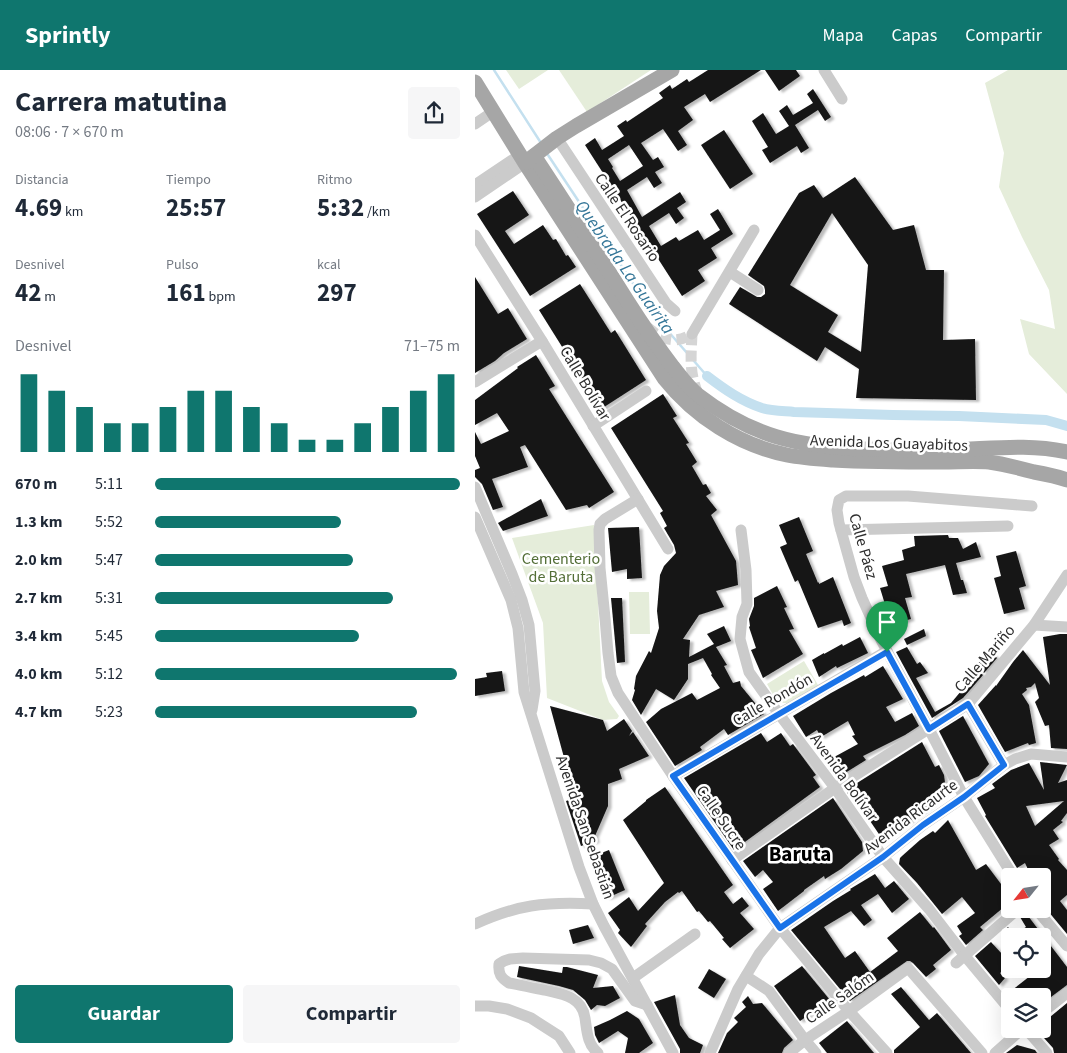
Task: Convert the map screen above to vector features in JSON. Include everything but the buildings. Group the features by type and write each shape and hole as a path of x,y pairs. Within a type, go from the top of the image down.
{"main road":[{"path":"537,151 672,70"},
{"name":"Avenida Los Guayabitos","path":"475,82 493,111 537,151 640,321 666,359 692,390 724,412 755,430 788,441 816,446 845,449 896,450 950,450 1027,446 1051,448 1067,452"},
{"name":"Avenida Los Guayabitos","path":"537,151 664,378 691,408 725,431 767,450 807,458 864,462 989,462 1065,478"},
{"path":"1014,447 1067,456"}],"street":[{"path":"825,70 843,99"},
{"path":"475,122 493,111"},
{"path":"475,185 537,151"},
{"path":"475,197 537,151"},
{"name":"Calle El Rosario","path":"537,151 666,303 675,311"},
{"path":"692,334 754,230"},
{"name":"Calle Bolívar","path":"475,235 668,548"},
{"path":"730,272 758,290"},
{"path":"475,382 542,342"},
{"path":"593,426 646,391"},
{"name":"Avenida San Sebastián","path":"475,487 522,600 529,625 535,691 531,714"},
{"name":"Calle Páez","path":"1008,868 964,797 887,652 862,598 841,530 837,510 839,500 846,496 908,496 1032,506"},
{"name":"Calle Sucre","path":"638,499 605,519 599,530 607,653 611,676 617,693 780,928 849,1011 887,1053"},
{"name":"Avenida San Sebastián","path":"475,517 515,612 524,692 579,867 593,904 673,1053"},
{"path":"841,530 1008,526"},
{"name":"Avenida Bolívar","path":"741,530 746,570 747,604 741,616 740,639 749,672 835,788 883,857 929,909 960,959 1001,1001"},
{"name":"Calle Mariño","path":"732,860 835,788 968,704 1034,625 1067,575"},
{"path":"1034,625 1067,626"},
{"name":"Calle Rondón","path":"673,776 887,652"},
{"path":"968,704 1004,765"},
{"name":"Avenida Ricaurte","path":"710,1053 738,989 759,954 780,928 883,857 1004,765 1031,754 1067,757"},
{"path":"475,924 497,915 531,906 593,904"},
{"path":"960,959 1008,918"},
{"path":"1044,918 1067,946"},
{"path":"633,978 695,934"},
{"path":"598,1053 590,1044 587,1037 583,1010 575,1000 564,994 509,983 503,979 499,972 499,964 510,959 523,958 589,960 601,963 612,968 635,1001 647,1005"},
{"name":"Calle Salóm","path":"789,1053 909,968 982,1053"},
{"path":"746,976 769,991 816,1053"},
{"path":"1051,1006 1067,993"},
{"path":"475,1006 507,1009 531,1018 559,1036 570,1053"},
{"path":"995,1053 1013,1038"},
{"path":"1033,1038 1047,1053"}],"green space":[{"path":"506,70 548,70 519,89"},
{"path":"559,70 651,70 587,112"},
{"path":"1008,70 1067,70 1067,394 1029,354 1020,319 1055,329 1049,290 999,187 1004,153 985,83"},
{"name":"Cementerio de Baruta","path":"594,525 602,681 609,702 619,716 617,719 603,720 547,698 543,623 512,538"},
{"path":"629,592 649,592 650,634 630,634"},
{"path":"804,661 818,685 787,703 780,702 767,684"}],"waterway":[{"name":"Quebrada La Guairita","path":"494,70 541,143"},
{"name":"Quebrada La Guairita","path":"546,152 654,315 707,376"},
{"name":"Quebrada La Guairita","path":"707,376 747,402 774,410 1046,420 1067,426"}],"tunnel":[{"path":"647,327 658,335 674,340 692,334"},
{"path":"692,334 692,371 698,394"}],"district":[{"name":"Baruta","path":"800,854"}],"route":[{"path":"887,652 929,729 968,704 1004,765 883,857 780,928 673,776 887,652"}]}
